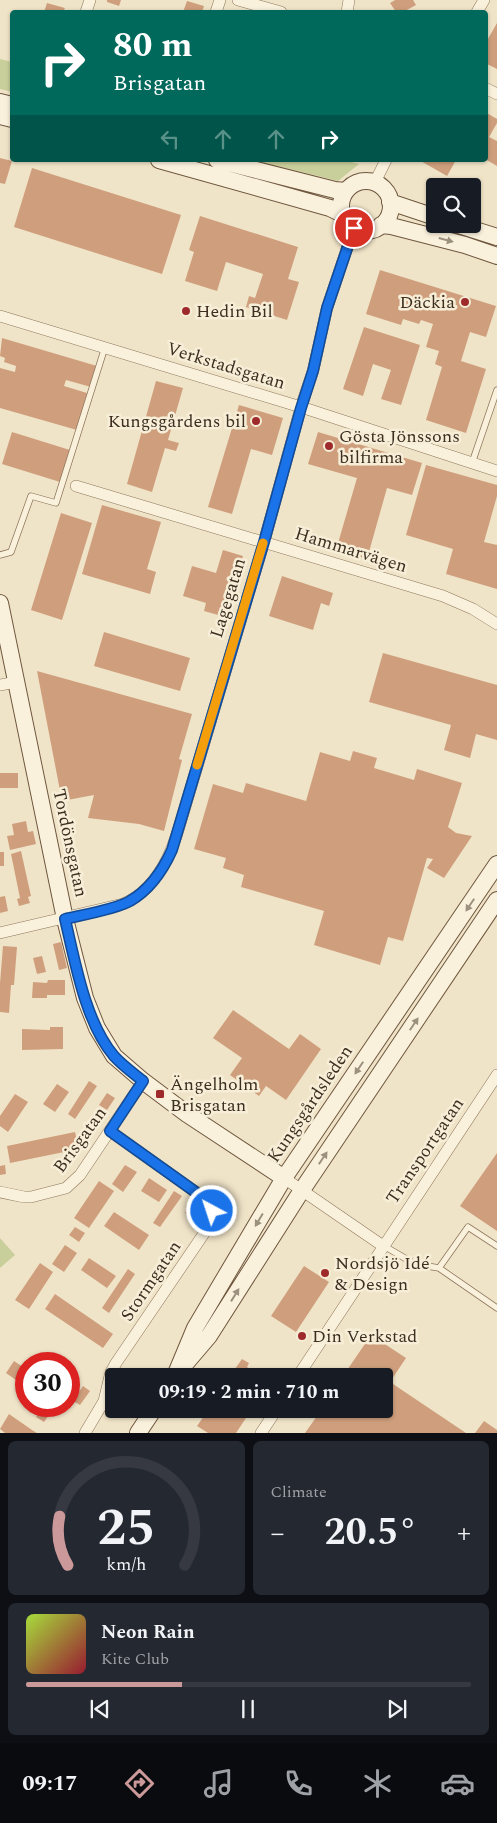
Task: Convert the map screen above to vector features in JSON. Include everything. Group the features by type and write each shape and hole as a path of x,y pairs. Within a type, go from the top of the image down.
{"main road":[{"path":"166,162 330,208 342,214 354,228 364,230 382,225 391,226 465,245 497,256"},
{"path":"225,162 334,190 346,191"},
{"path":"342,214 342,198 346,191 354,184 364,181 375,182 388,194 390,202 389,214 382,225"},
{"path":"390,202 426,214"},
{"path":"481,232 497,237"},
{"name":"Tordönsgatan","path":"0,603 65,919 85,998 97,1028 114,1056 143,1081 187,1114 284,1178"},
{"name":"Kungsgårdsleden","path":"497,864 284,1178 195,1328 175,1376 209,1336 302,1190 497,900"},
{"path":"138,1433 148,1418"}],"street":[{"path":"238,0 274,10"},
{"path":"375,182 385,162"},
{"name":"Lagegatan","path":"0,933 65,919 130,901 144,890 165,866 177,834 264,542 313,371 327,308 354,228"},
{"name":"Verkstadsgatan","path":"0,316 301,408 497,472"},
{"name":"Hammarvägen","path":"76,486 451,599 473,609 497,624"},
{"path":"0,685 16,682"},
{"name":"Transportgatan","path":"303,1368 497,1075"},
{"name":"Brisgatan","path":"0,1192 30,1197 66,1188 77,1180 143,1081"},
{"name":"Stormgatan","path":"85,1433 104,1401 111,1372 116,1363 207,1229 212,1216 210,1204 204,1198 110,1131"},
{"path":"284,1178 383,1246"},
{"path":"261,1433 271,1418"}],"lane":[{"path":"0,555 11,552 31,496 56,503 105,347"},
{"path":"472,463 497,390"},
{"path":"439,1268 468,1227 497,1246"},
{"path":"383,1246 415,1264 439,1268 497,1308"}],"green space":[{"path":"0,59 10,62 10,92 0,89"},
{"path":"262,162 352,162 359,164 338,181"},
{"path":"0,1238 15,1255 0,1268"}],"building":[{"path":"107,0 121,0 119,6 107,2"},
{"path":"395,0 413,0 416,5 407,10 395,10 390,3"},
{"path":"187,1 204,6 203,10 184,10"},
{"path":"47,3 65,8 64,10 45,10"},
{"path":"497,23 497,69 488,64 488,39"},
{"path":"488,114 497,119 497,123 489,137 497,141 497,166 488,161"},
{"path":"0,158 12,162 5,184 0,183"},
{"path":"422,162 455,162 447,176"},
{"path":"32,168 181,215 162,274 14,227"},
{"path":"200,216 298,247 288,279 299,282 287,320 246,307 249,296 255,298 263,274 226,262 217,291 185,281 194,252 189,250"},
{"path":"380,270 496,306 486,337 470,332 461,361 486,369 466,433 426,420 442,367 435,364 439,351 426,347 433,324 421,320 419,324 403,319 401,325 366,314"},
{"path":"364,327 420,345 401,405 381,399 391,370 373,364 363,396 343,389"},
{"path":"2,338 97,366 91,387 66,380 64,386 87,393 77,430 0,408 0,368 15,372 16,366 4,362 5,358 0,356"},
{"path":"156,381 183,388 168,440 179,443 176,451 165,448 152,492 127,484"},
{"path":"239,405 283,418 272,455 251,449 232,514 208,507"},
{"path":"12,432 70,450 60,482 2,464"},
{"path":"318,432 422,463 412,495 387,488 367,559 336,550 357,478 308,464"},
{"path":"426,465 497,485 497,496 484,542 497,545 497,589 446,574 453,549 406,535"},
{"path":"102,505 161,522 147,569 156,572 150,594 82,574"},
{"path":"61,513 92,523 62,620 31,610"},
{"path":"223,550 243,556 225,617 204,611 206,603 183,596 192,566 216,573"},
{"path":"282,576 333,593 329,606 321,603 313,630 269,616"},
{"path":"104,632 190,658 180,691 94,666"},
{"path":"383,653 497,685 497,740 476,734 470,758 444,750 451,725 369,702"},
{"path":"37,671 192,714 179,759 182,760 164,831 139,824 88,818 94,795 62,801"},
{"path":"353,751 377,758 374,768 414,780 417,769 462,783 448,827 456,833 472,836 444,878 427,868 433,859 427,858 403,941 388,937 380,965 314,945 324,911 241,887 244,875 223,868 226,858 194,849 213,784 243,793 246,783 306,801 320,752 350,761"},
{"path":"0,773 18,773 18,788 0,788"},
{"path":"26,821 28,832 33,831 36,844 10,850 7,836 14,835 12,824"},
{"path":"21,851 31,896 28,897 30,903 19,906 17,899 20,898 11,854"},
{"path":"0,852 4,852 4,866 0,866"},
{"path":"5,896 8,911 0,913 0,897"},
{"path":"61,942 67,968 59,970 53,944"},
{"path":"3,946 17,947 14,985 11,985 9,1013 0,1012"},
{"path":"42,956 46,972 37,974 33,958"},
{"path":"48,980 65,980 65,995 47,995 47,998 32,998 33,982 47,983"},
{"path":"233,1010 289,1049 300,1034 321,1049 286,1100 266,1086 259,1096 230,1075 242,1058 213,1038"},
{"path":"50,1027 63,1027 63,1049 22,1050 22,1029 50,1030"},
{"path":"89,1081 97,1086 75,1119 68,1114"},
{"path":"57,1084 69,1092 55,1112 43,1104"},
{"path":"107,1093 115,1098 107,1110 99,1105"},
{"path":"15,1094 28,1102 8,1132 0,1126 0,1116"},
{"path":"75,1132 79,1149 10,1163 7,1146"},
{"path":"497,1153 497,1231 460,1206"},
{"path":"5,1165 6,1174 0,1175 0,1166"},
{"path":"125,1165 137,1172 123,1192 112,1184"},
{"path":"149,1178 167,1190 159,1202 141,1191"},
{"path":"99,1181 114,1191 89,1228 74,1218"},
{"path":"174,1191 182,1196 160,1227 153,1223"},
{"path":"192,1202 199,1207 192,1218 185,1213"},
{"path":"114,1212 149,1235 139,1250 104,1226"},
{"path":"75,1227 85,1233 79,1242 69,1235"},
{"path":"65,1245 77,1253 64,1272 52,1264"},
{"path":"89,1258 116,1276 107,1288 81,1270"},
{"path":"40,1263 53,1272 29,1309 15,1300"},
{"path":"304,1266 329,1282 296,1332 271,1316"},
{"path":"128,1269 135,1274 109,1313 102,1308"},
{"path":"55,1294 113,1334 103,1348 45,1309"},
{"path":"371,1335 406,1358 393,1378 393,1368 348,1368"},
{"path":"242,1359 249,1363 247,1367 249,1368 236,1368"},
{"path":"14,1361 15,1362 15,1379 6,1373"},
{"path":"393,1384 466,1433 305,1433 316,1418 393,1418"},
{"path":"83,1386 90,1391 80,1405 80,1390"},
{"path":"9,1414 37,1433 5,1433 0,1429"},
{"path":"36,1417 47,1417 44,1422"},
{"path":"203,1418 246,1418 236,1433 208,1433 197,1426"},
{"path":"484,1421 497,1430 497,1433 475,1433"}],"slow traffic":[{"path":"197,765 263,543"}],"place":[{"name":"Däckia","path":"465,302"},
{"name":"Hedin Bil","path":"186,311"},
{"name":"Kungsgårdens bil","path":"256,421"},
{"name":"Gösta Jönssons bilfirma","path":"329,446"},
{"name":"Ängelholm Brisgatan","path":"160,1094"},
{"name":"Nordsjö Idé & Design","path":"325,1273"},
{"name":"Din Verkstad","path":"302,1336"}],"route":[{"path":"212,1211 210,1204 204,1198 110,1131 143,1081 120,1063 108,1048 97,1028 85,998 65,919 130,901 144,890 165,866 172,850 313,371 327,308 354,228"}]}
